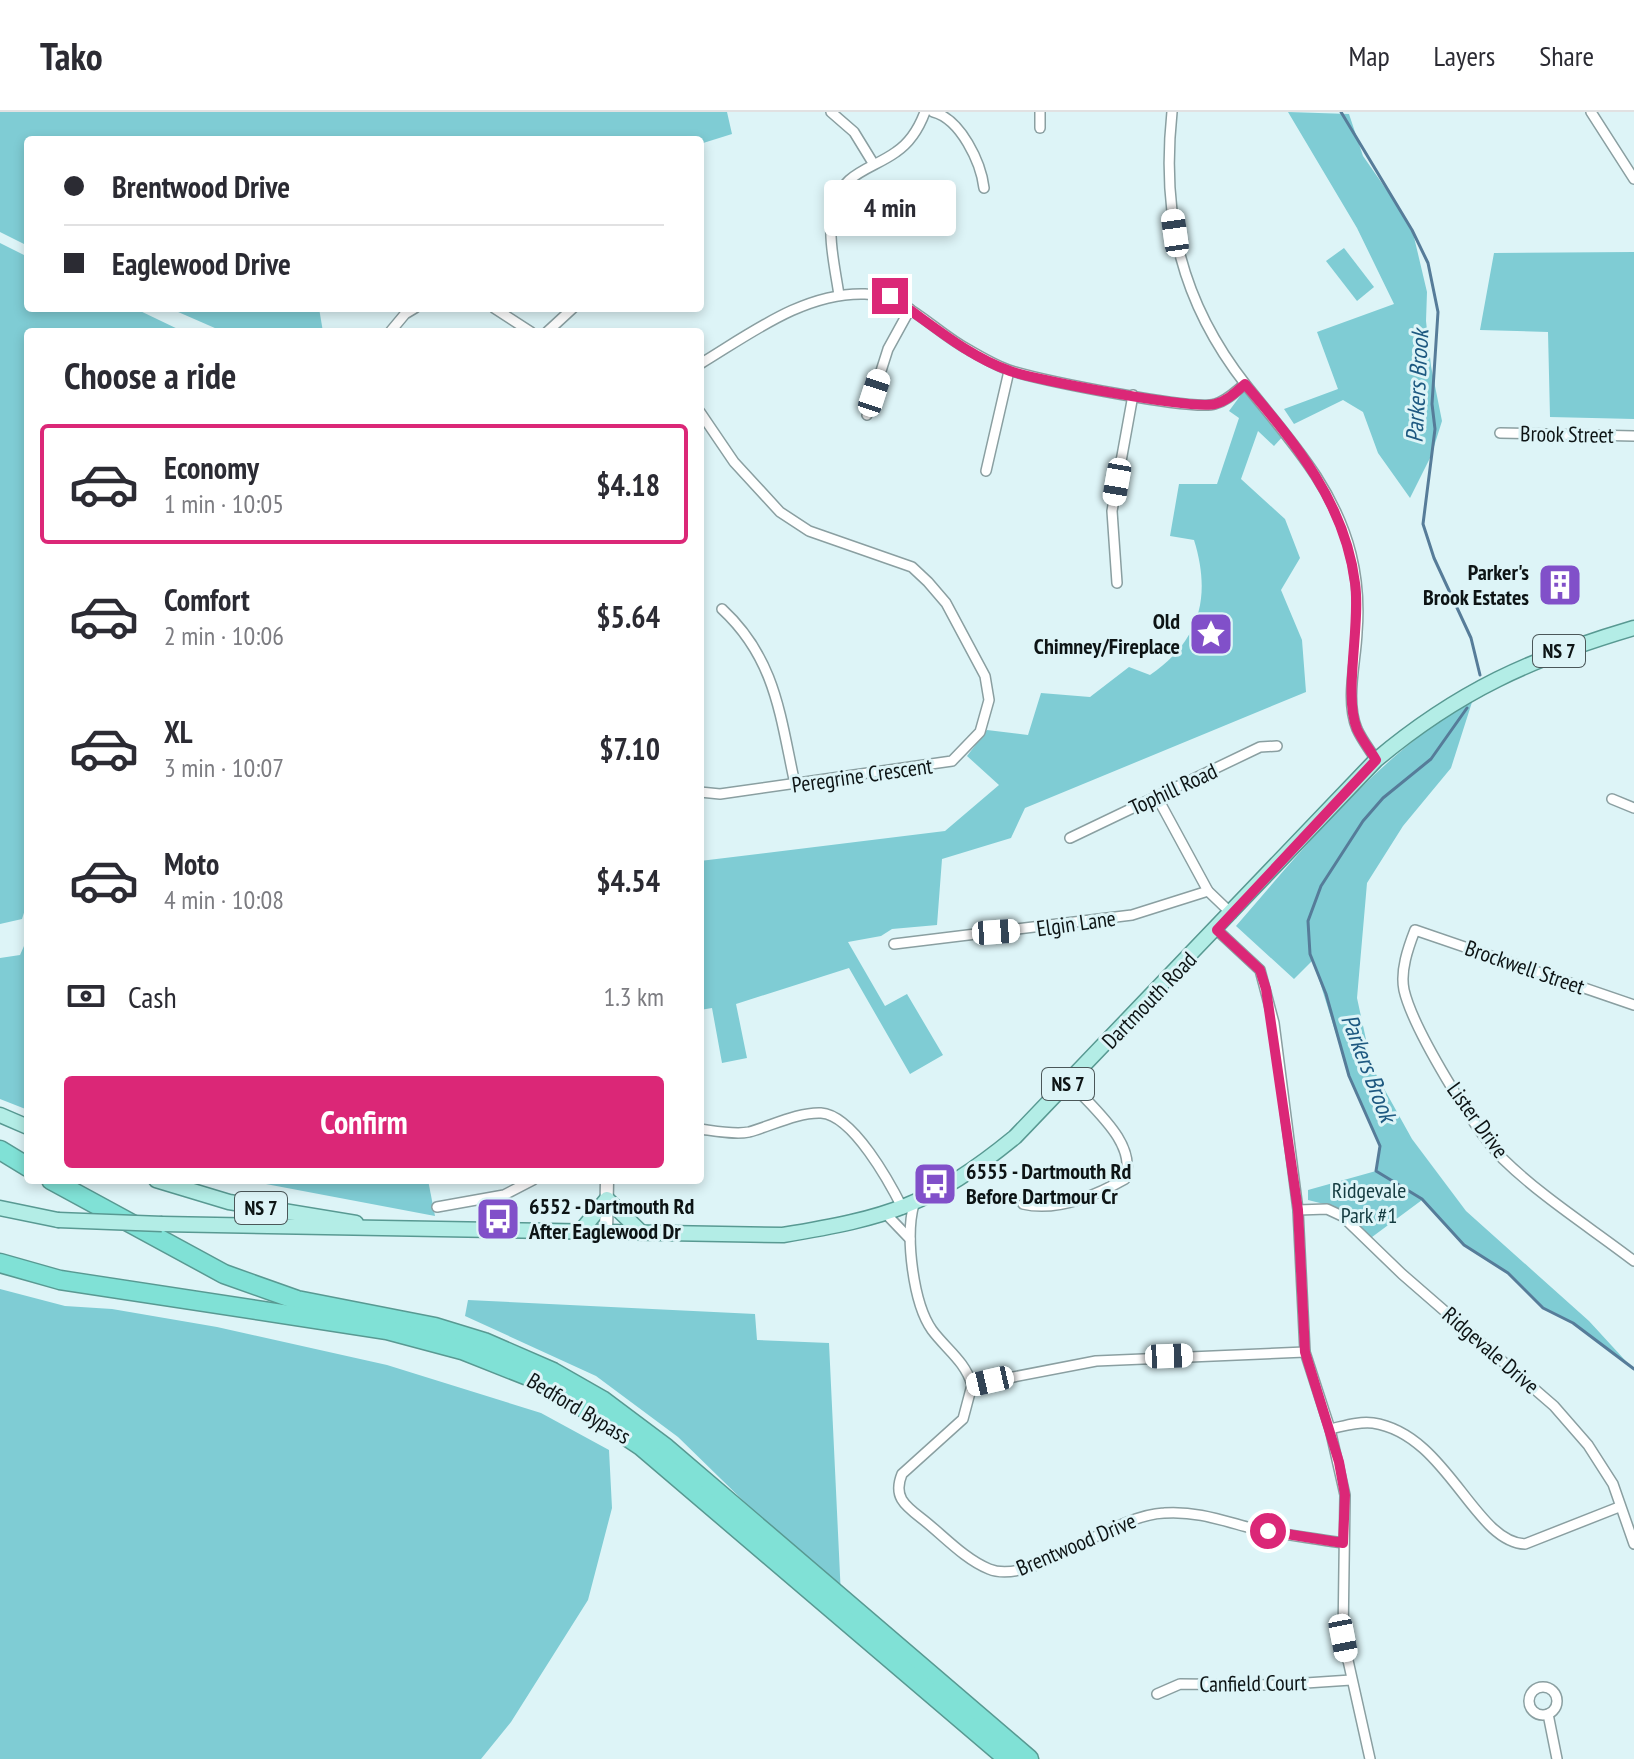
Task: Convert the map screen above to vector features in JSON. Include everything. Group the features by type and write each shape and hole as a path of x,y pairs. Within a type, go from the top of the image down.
{"highway":[{"path":"0,1150 24,1165"},
{"name":"Bedford Bypass","path":"58,1184 224,1274 297,1300 435,1327 484,1342 553,1372 602,1400 666,1448 1029,1759"},
{"name":"Bedford Bypass","path":"0,1263 60,1280 387,1330 462,1350 548,1384 607,1420 660,1461 1008,1759"}],"main road":[{"name":"Dartmouth Road","path":"0,1208 58,1220 162,1224 783,1235 887,1215 972,1172 1015,1137 1217,930 1376,760 1419,724 1487,683 1573,646 1634,628"},
{"path":"0,1115 24,1125"},
{"name":"Dartmouth Road","path":"169,1184 229,1202 333,1217 368,1226"},
{"path":"580,1232 607,1199 642,1233"}],"street":[{"path":"831,112 854,132 873,163"},
{"path":"839,295 832,247 833,208 843,185 909,142 925,112"},
{"path":"933,112 956,128 982,170 984,188"},
{"path":"1040,112 1040,128"},
{"path":"1172,112 1169,162 1180,263 1207,325 1245,384 1292,439 1335,508 1351,555 1356,586 1358,629 1353,708 1357,728 1376,760"},
{"path":"1591,112 1634,179"},
{"path":"704,362 795,309 839,295 890,296 965,348 1009,371 1203,406 1229,398 1245,384"},
{"path":"867,415 888,349 910,309"},
{"path":"393,328 408,312"},
{"path":"500,312 525,328"},
{"path":"551,328 569,312"},
{"path":"986,471 1009,371"},
{"path":"1117,583 1112,511 1133,395"},
{"name":"Peregrine Crescent","path":"704,418 734,462 780,512 809,531 912,567 928,582 946,603 985,676 989,700 986,721 980,732 952,761 720,794 704,792"},
{"name":"Brook Street","path":"1500,433 1634,436"},
{"path":"722,609 750,637 766,666 795,784"},
{"name":"Tophill Road","path":"1070,838 1260,747 1277,746"},
{"path":"1157,797 1208,891 1232,914"},
{"path":"1612,799 1634,808"},
{"name":"Elgin Lane","path":"894,944 1132,915 1208,891"},
{"path":"1217,930 1260,970 1266,989 1298,1210 1305,1352 1330,1429 1345,1495 1343,1638 1370,1759"},
{"name":"Brockwell Street","path":"1415,930 1634,1005"},
{"name":"Lister Drive","path":"1415,930 1406,952 1403,987 1411,1011 1441,1070 1502,1158 1634,1261"},
{"path":"1023,1204 1042,1209 1101,1193 1125,1179 1130,1167 1126,1150 1070,1082"},
{"path":"704,1129 746,1133 813,1114 829,1115 855,1135 908,1206 922,1315 960,1361 972,1385 1096,1361 1305,1352"},
{"path":"437,1207 504,1195 525,1184"},
{"path":"606,1233 607,1184"},
{"name":"Ridgevale Drive","path":"1298,1210 1327,1209 1342,1216 1402,1274 1554,1406 1588,1445 1613,1484 1634,1544"},
{"path":"887,1215 910,1239"},
{"name":"Brentwood Drive","path":"972,1385 971,1401 963,1419 902,1474 897,1486 902,1503 990,1570 1021,1572 1129,1519 1159,1513 1203,1513 1248,1527 1343,1543"},
{"path":"1330,1429 1373,1423 1412,1441 1450,1473 1487,1525 1510,1543 1525,1544 1619,1507"},
{"name":"Canfield Court","path":"1157,1694 1180,1684 1276,1685 1351,1680"},
{"path":"1548,1714 1557,1759"}],"green space":[{"path":"0,112 727,112 732,134 704,143 704,136 24,136 24,244 0,232"},
{"path":"1288,112 1349,114 1363,156 1402,212 1414,237 1427,292 1426,321 1431,366 1442,421 1431,456 1410,498 1378,453 1363,412 1343,400 1294,424 1284,409 1338,389 1317,332 1394,304 1357,228"},
{"path":"0,243 24,255 24,312 142,312 176,328 24,328 24,913 22,919 0,924"},
{"path":"1344,248 1374,287 1357,301 1326,261"},
{"path":"1634,252 1634,419 1550,417 1548,332 1480,330 1494,253"},
{"path":"178,312 320,312 322,328 215,328"},
{"path":"1246,388 1285,434 1274,446 1258,431 1241,479 1285,519 1300,558 1281,590 1302,640 1306,692 1025,808 1011,838 942,859 937,925 892,929 881,936 848,942 885,1006 907,994 943,1055 910,1074 849,968 736,1004 747,1058 722,1063 712,1008 704,1009 704,861 945,831 999,785 967,756 987,730 1028,735 1041,693 1090,697 1129,667 1150,675 1167,662 1190,633 1201,599 1202,581 1194,540 1170,536 1179,484 1217,484 1239,418 1229,411"},
{"name":"Ridgevale Park #1","path":"1473,699 1451,768 1403,826 1367,883 1357,998 1372,1067 1412,1139 1466,1211 1589,1321 1634,1370 1573,1323 1543,1308 1508,1273 1464,1245 1422,1200 1368,1240 1328,1205 1308,1200 1308,1190 1376,1171 1380,1146 1351,1082 1313,960 1294,979 1236,926 1317,833 1375,774 1439,721"},
{"path":"24,946 24,1108 0,1099 0,958 20,955"},
{"path":"266,1184 429,1184 435,1216"},
{"path":"0,1289 65,1306 112,1309 217,1327 387,1365 541,1413 609,1450 612,1508 588,1600 511,1722 481,1759 0,1759"},
{"path":"468,1300 755,1314 757,1340 829,1343 841,1596 678,1437 596,1376 465,1316"}],"waterway":[{"name":"Parkers Brook","path":"1341,112 1412,230 1428,263 1438,312 1432,404 1435,429 1423,524 1434,558 1471,638 1480,675"},
{"name":"Parkers Brook","path":"1467,708 1431,759 1383,798 1363,821 1321,886 1308,921 1310,954 1326,994 1349,1076 1380,1146 1376,1171 1422,1199 1464,1245 1508,1273 1543,1308 1573,1323 1634,1369"}],"place":[{"name":"Parker's Brook Estates","path":"1560,585"},
{"name":"Old Chimney/Fireplace","path":"1211,634"},
{"name":"6555 - Dartmouth Rd Before Dartmour Cr","path":"935,1184"},
{"name":"6552 - Dartmouth Rd After Eaglewood Dr","path":"498,1219"}],"route":[{"path":"890,296 965,348 1009,371 1050,381 1203,406 1229,398 1245,384 1292,439 1313,471 1335,508 1351,555 1358,629 1353,708 1357,728 1376,760 1217,930 1260,970 1274,1023 1298,1210 1305,1352 1339,1462 1345,1495 1343,1543 1268,1531"}]}
